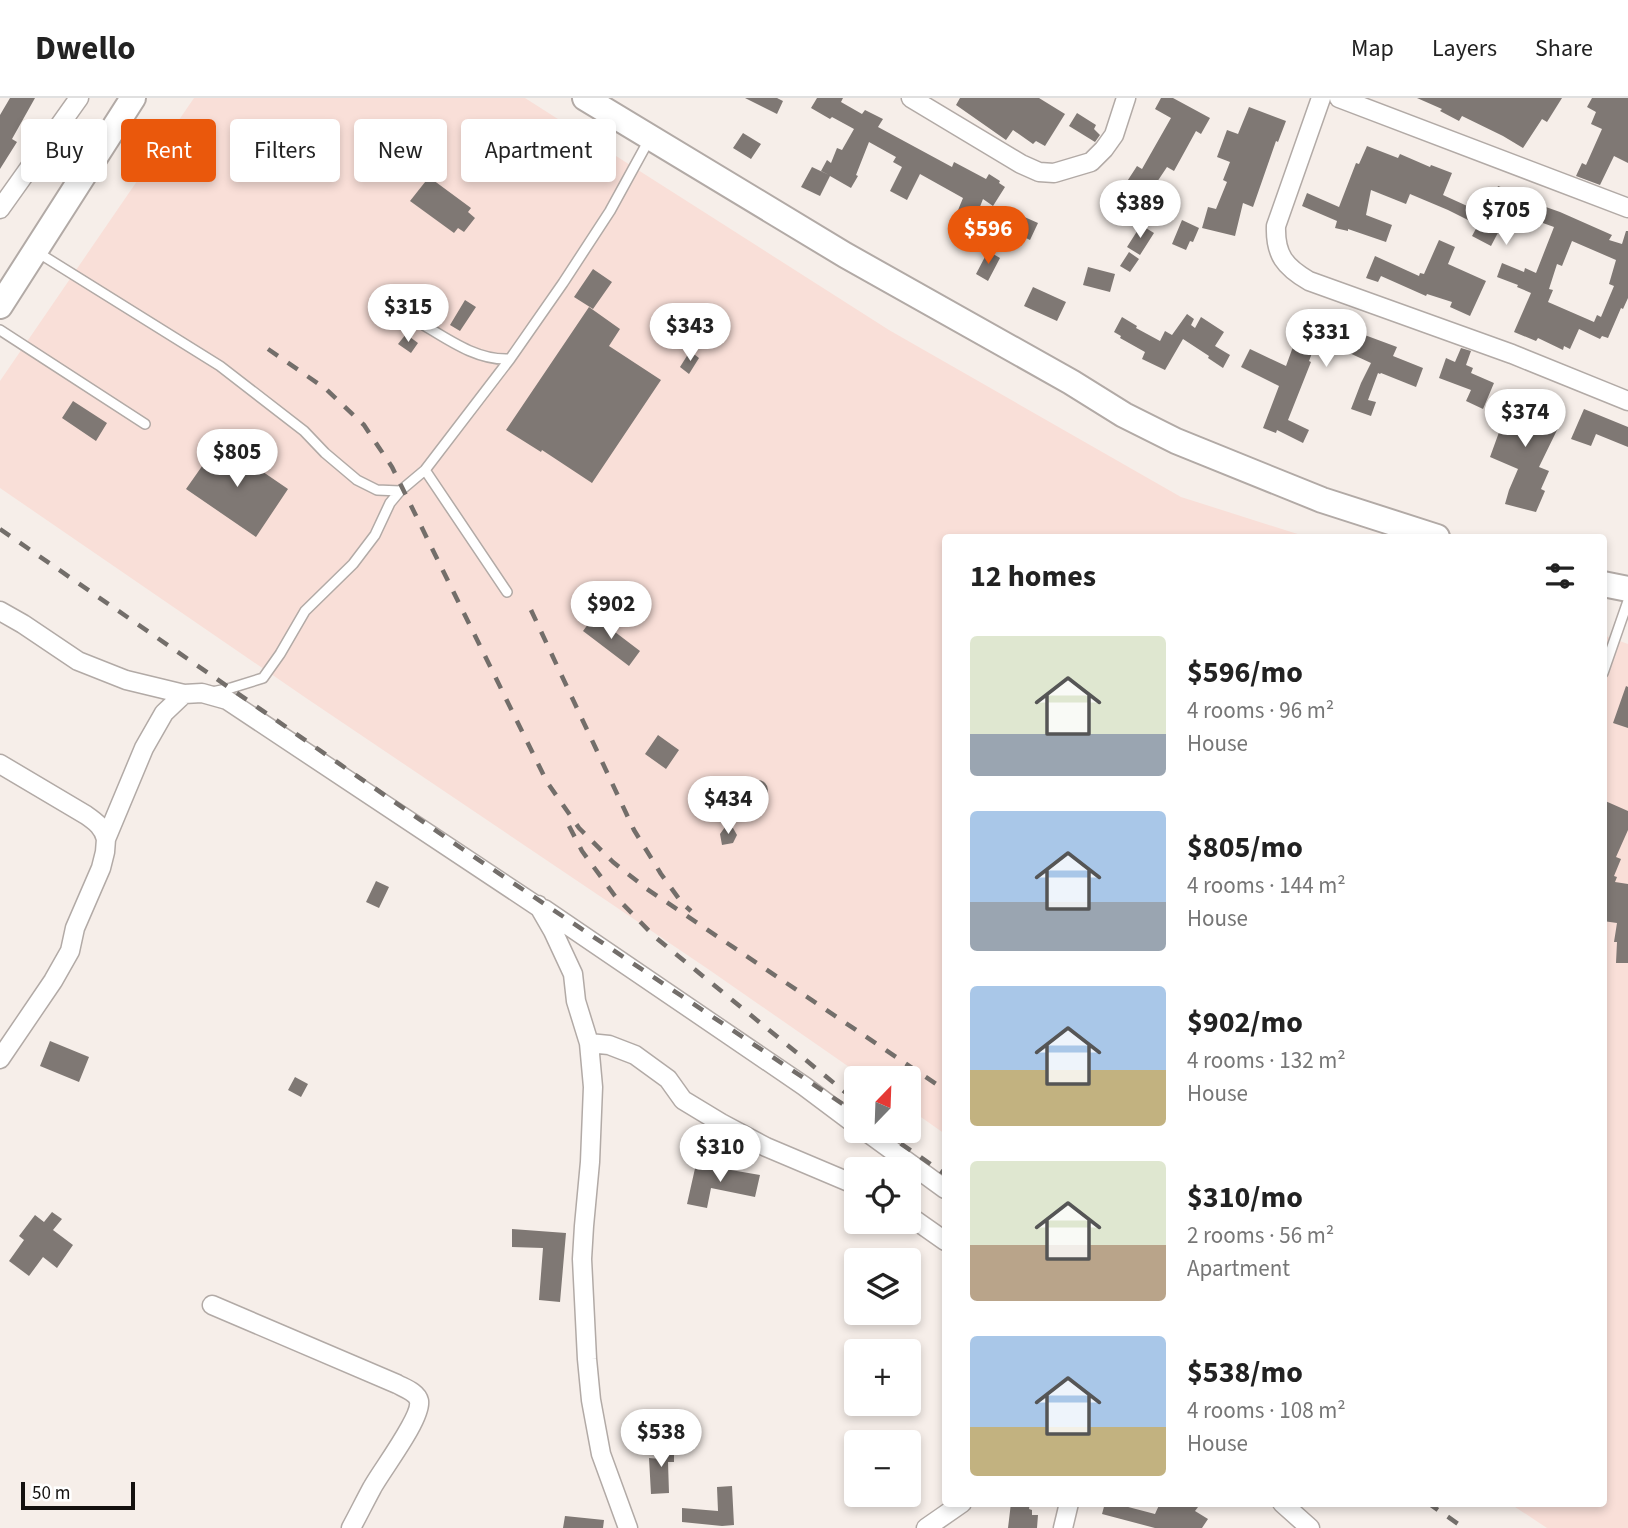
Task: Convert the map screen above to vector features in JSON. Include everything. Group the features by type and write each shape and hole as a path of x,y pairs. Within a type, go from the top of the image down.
{"main road":[{"path":"0,306 132,98"},
{"path":"585,98 845,255 1124,415 1176,441 1322,500 1428,534"},
{"path":"1607,585 1628,589"}],"street":[{"path":"0,209 79,98"},
{"path":"911,98 1021,164 1039,172 1054,173 1091,162 1104,149 1114,135 1126,98"},
{"path":"1321,98 1276,226 1277,246 1281,257 1293,272 1309,281 1511,354 1628,401"},
{"path":"1339,98 1628,208"},
{"path":"0,611 78,661 126,680 227,700 540,908 573,974 576,1000 589,1043 593,1099 582,1259 587,1359 601,1454 628,1528"},
{"path":"106,839 144,748 164,713 193,694"},
{"path":"0,764 99,824 106,839 106,852 75,928 70,951 0,1059"},
{"path":"540,908 538,905 844,1116"},
{"path":"589,1043 609,1045 635,1055 668,1079 683,1100 721,1123 766,1147 844,1180"},
{"path":"882,1143 942,1187"},
{"path":"921,1224 942,1239"},
{"path":"212,1305 397,1384 415,1394 419,1400 418,1412 351,1528"},
{"path":"926,1528 956,1507"},
{"path":"1063,1528 1068,1507"},
{"path":"1286,1507 1310,1528"}],"lane":[{"path":"193,694 231,688 263,678 305,611 353,564 375,535 390,503 425,470 510,359 610,211 651,137"},
{"path":"35,250 220,366 304,431 357,480 377,490 400,491"},
{"path":"417,321 480,356 497,360 510,359"},
{"path":"0,330 145,424"},
{"path":"425,470 507,592"},
{"path":"1607,661 1628,601"}],"shaded area":[{"path":"194,98 525,98 558,119 461,119 461,182 616,182 616,156 889,330 1181,497 1298,534 942,534 942,1132 921,1117 921,1066 848,1066 0,488 0,381 136,182 216,182 216,119 180,119"},
{"path":"1607,636 1628,644 1628,1528 1547,1528 1515,1507 1607,1507"}],"building":[{"path":"10,98 35,98 12,139 17,142 0,169 0,115"},
{"path":"745,98 777,98 783,101 777,114"},
{"path":"817,98 843,98 841,102 862,114 865,110 883,119 878,127 952,167 954,162 986,179 989,174 1005,187 993,206 983,199 974,222 956,215 963,198 920,174 907,200 890,191 902,167 893,162 896,157 869,142 856,175 858,176 851,188 830,176 820,196 801,187 812,167 829,175 821,171 827,160 831,163 837,148 842,150 854,129 811,108"},
{"path":"960,98 1039,98 1065,114 1045,146 1036,141 1033,144 1013,130 1006,140 956,105"},
{"path":"1161,98 1173,98 1210,118 1201,134 1196,131 1174,171 1167,167 1147,197 1126,183 1137,166 1142,169 1171,118 1155,109"},
{"path":"1417,98 1562,98 1547,122 1542,119 1523,148 1462,116 1459,121 1440,111 1442,109"},
{"path":"1592,98 1628,98 1628,163 1614,156 1600,185 1576,176 1582,163 1586,165 1602,129 1591,124 1596,112 1587,107"},
{"path":"1249,107 1286,121 1278,142 1276,141 1253,207 1243,203 1235,236 1202,228 1208,207 1216,209 1227,182 1223,180 1230,162 1217,157 1227,130 1238,134"},
{"path":"1077,113 1096,125 1094,129 1100,135 1095,142 1069,126"},
{"path":"743,133 761,144 751,159 733,148"},
{"path":"1367,146 1398,158 1400,154 1452,173 1443,195 1487,215 1498,186 1519,194 1518,197 1612,235 1609,240 1622,244 1628,231 1628,298 1608,338 1602,336 1600,339 1579,329 1570,349 1564,346 1563,350 1538,338 1536,341 1514,332 1531,293 1497,277 1502,263 1524,272 1525,268 1536,273 1554,227 1512,212 1506,227 1502,225 1491,246 1472,236 1478,225 1448,210 1410,194 1406,204 1371,190 1366,215 1392,225 1386,242 1348,229 1335,228 1337,221 1302,206 1307,193 1339,207 1356,163 1359,164","holes":["1572,241 1616,260 1609,284 1614,286 1601,317 1597,315 1594,322 1548,302 1557,264 1562,266"]},
{"path":"425,182 436,182 471,208 468,212 475,218 464,232 458,228 454,233 410,201"},
{"path":"1011,211 1038,223 1030,240 1004,227"},
{"path":"1182,220 1199,228 1186,250 1172,244"},
{"path":"1141,225 1154,233 1140,255 1127,247"},
{"path":"1439,240 1455,247 1448,264 1486,281 1470,316 1450,307 1452,302 1427,294 1426,296 1381,276 1378,282 1366,278 1375,256 1419,276 1420,273 1424,274"},
{"path":"988,251 1000,258 988,281 976,274"},
{"path":"1129,252 1139,259 1130,272 1120,266"},
{"path":"1088,267 1115,274 1110,292 1083,285"},
{"path":"593,269 612,282 593,309 574,297"},
{"path":"1033,287 1066,302 1057,321 1024,306"},
{"path":"465,300 476,307 460,331 450,325"},
{"path":"589,307 620,329 609,346 661,380 592,483 506,430"},
{"path":"1306,311 1337,323 1339,320 1353,324 1355,321 1366,326 1362,334 1397,347 1393,356 1423,368 1416,387 1378,373 1368,400 1376,402 1371,416 1351,409 1371,363 1345,351 1346,347 1319,335 1288,420 1309,430 1303,443 1277,430 1276,433 1263,428 1279,386 1241,367 1250,349 1286,366"},
{"path":"1187,314 1194,319 1191,325 1195,328 1201,317 1224,332 1215,346 1230,355 1223,368 1183,339 1165,370 1142,359 1145,352 1114,332 1122,317 1160,341 1165,331 1172,335"},
{"path":"406,334 418,343 411,353 398,344"},
{"path":"1461,348 1471,351 1466,365 1473,368 1471,373 1494,383 1483,409 1466,401 1471,390 1439,378 1446,358 1455,362"},
{"path":"690,351 699,358 689,374 680,367"},
{"path":"1514,391 1553,408 1547,422 1558,428 1539,467 1549,471 1541,489 1545,491 1536,512 1505,504 1518,469 1490,457"},
{"path":"73,401 107,423 96,441 62,418"},
{"path":"1584,409 1628,427 1628,447 1596,434 1591,446 1571,439"},
{"path":"219,442 288,489 256,537 186,489"},
{"path":"594,616 640,651 629,666 583,631"},
{"path":"1626,686 1628,687 1628,728 1613,723"},
{"path":"658,735 679,750 666,769 645,754"},
{"path":"758,780 765,783 768,790 765,797 758,800 751,797 748,790 751,783"},
{"path":"1607,802 1628,811 1628,830 1616,857 1621,859 1614,876 1617,877 1615,882 1628,884 1628,963 1616,963 1617,942 1614,942 1617,923 1607,922"},
{"path":"725,827 733,828 737,835 733,843 722,845 720,834"},
{"path":"376,881 389,887 379,908 366,902"},
{"path":"50,1041 89,1057 79,1082 40,1066"},
{"path":"295,1077 308,1084 301,1097 288,1090"},
{"path":"696,1164 760,1175 755,1197 711,1188 707,1208 687,1204"},
{"path":"52,1212 62,1219 53,1230 73,1245 57,1268 43,1257 29,1276 9,1261 24,1240 19,1236 35,1215 44,1222"},
{"path":"512,1229 566,1233 560,1302 539,1300 543,1248 512,1247"},
{"path":"661,1442 674,1442 674,1462 668,1462 669,1493 651,1494 649,1458 661,1459"},
{"path":"732,1486 734,1525 682,1522 682,1508 718,1511 717,1487"},
{"path":"1011,1507 1029,1507 1032,1515 1038,1515 1037,1528 1008,1528"},
{"path":"1104,1507 1128,1507 1155,1514 1158,1507 1198,1507 1195,1511 1208,1519 1202,1528 1155,1528 1102,1514"},
{"path":"565,1516 604,1520 603,1528 563,1528"}],"railway":[{"path":"268,349 326,389 364,425 392,467 547,782 579,828 613,862 647,889 942,1088"},
{"path":"0,529 461,848 844,1105"},
{"path":"531,610 634,830 661,874 691,911"},
{"path":"569,826 582,851 615,896 655,937 844,1091"},
{"path":"900,1143 942,1172"},
{"path":"1434,1507 1464,1528"}]}
